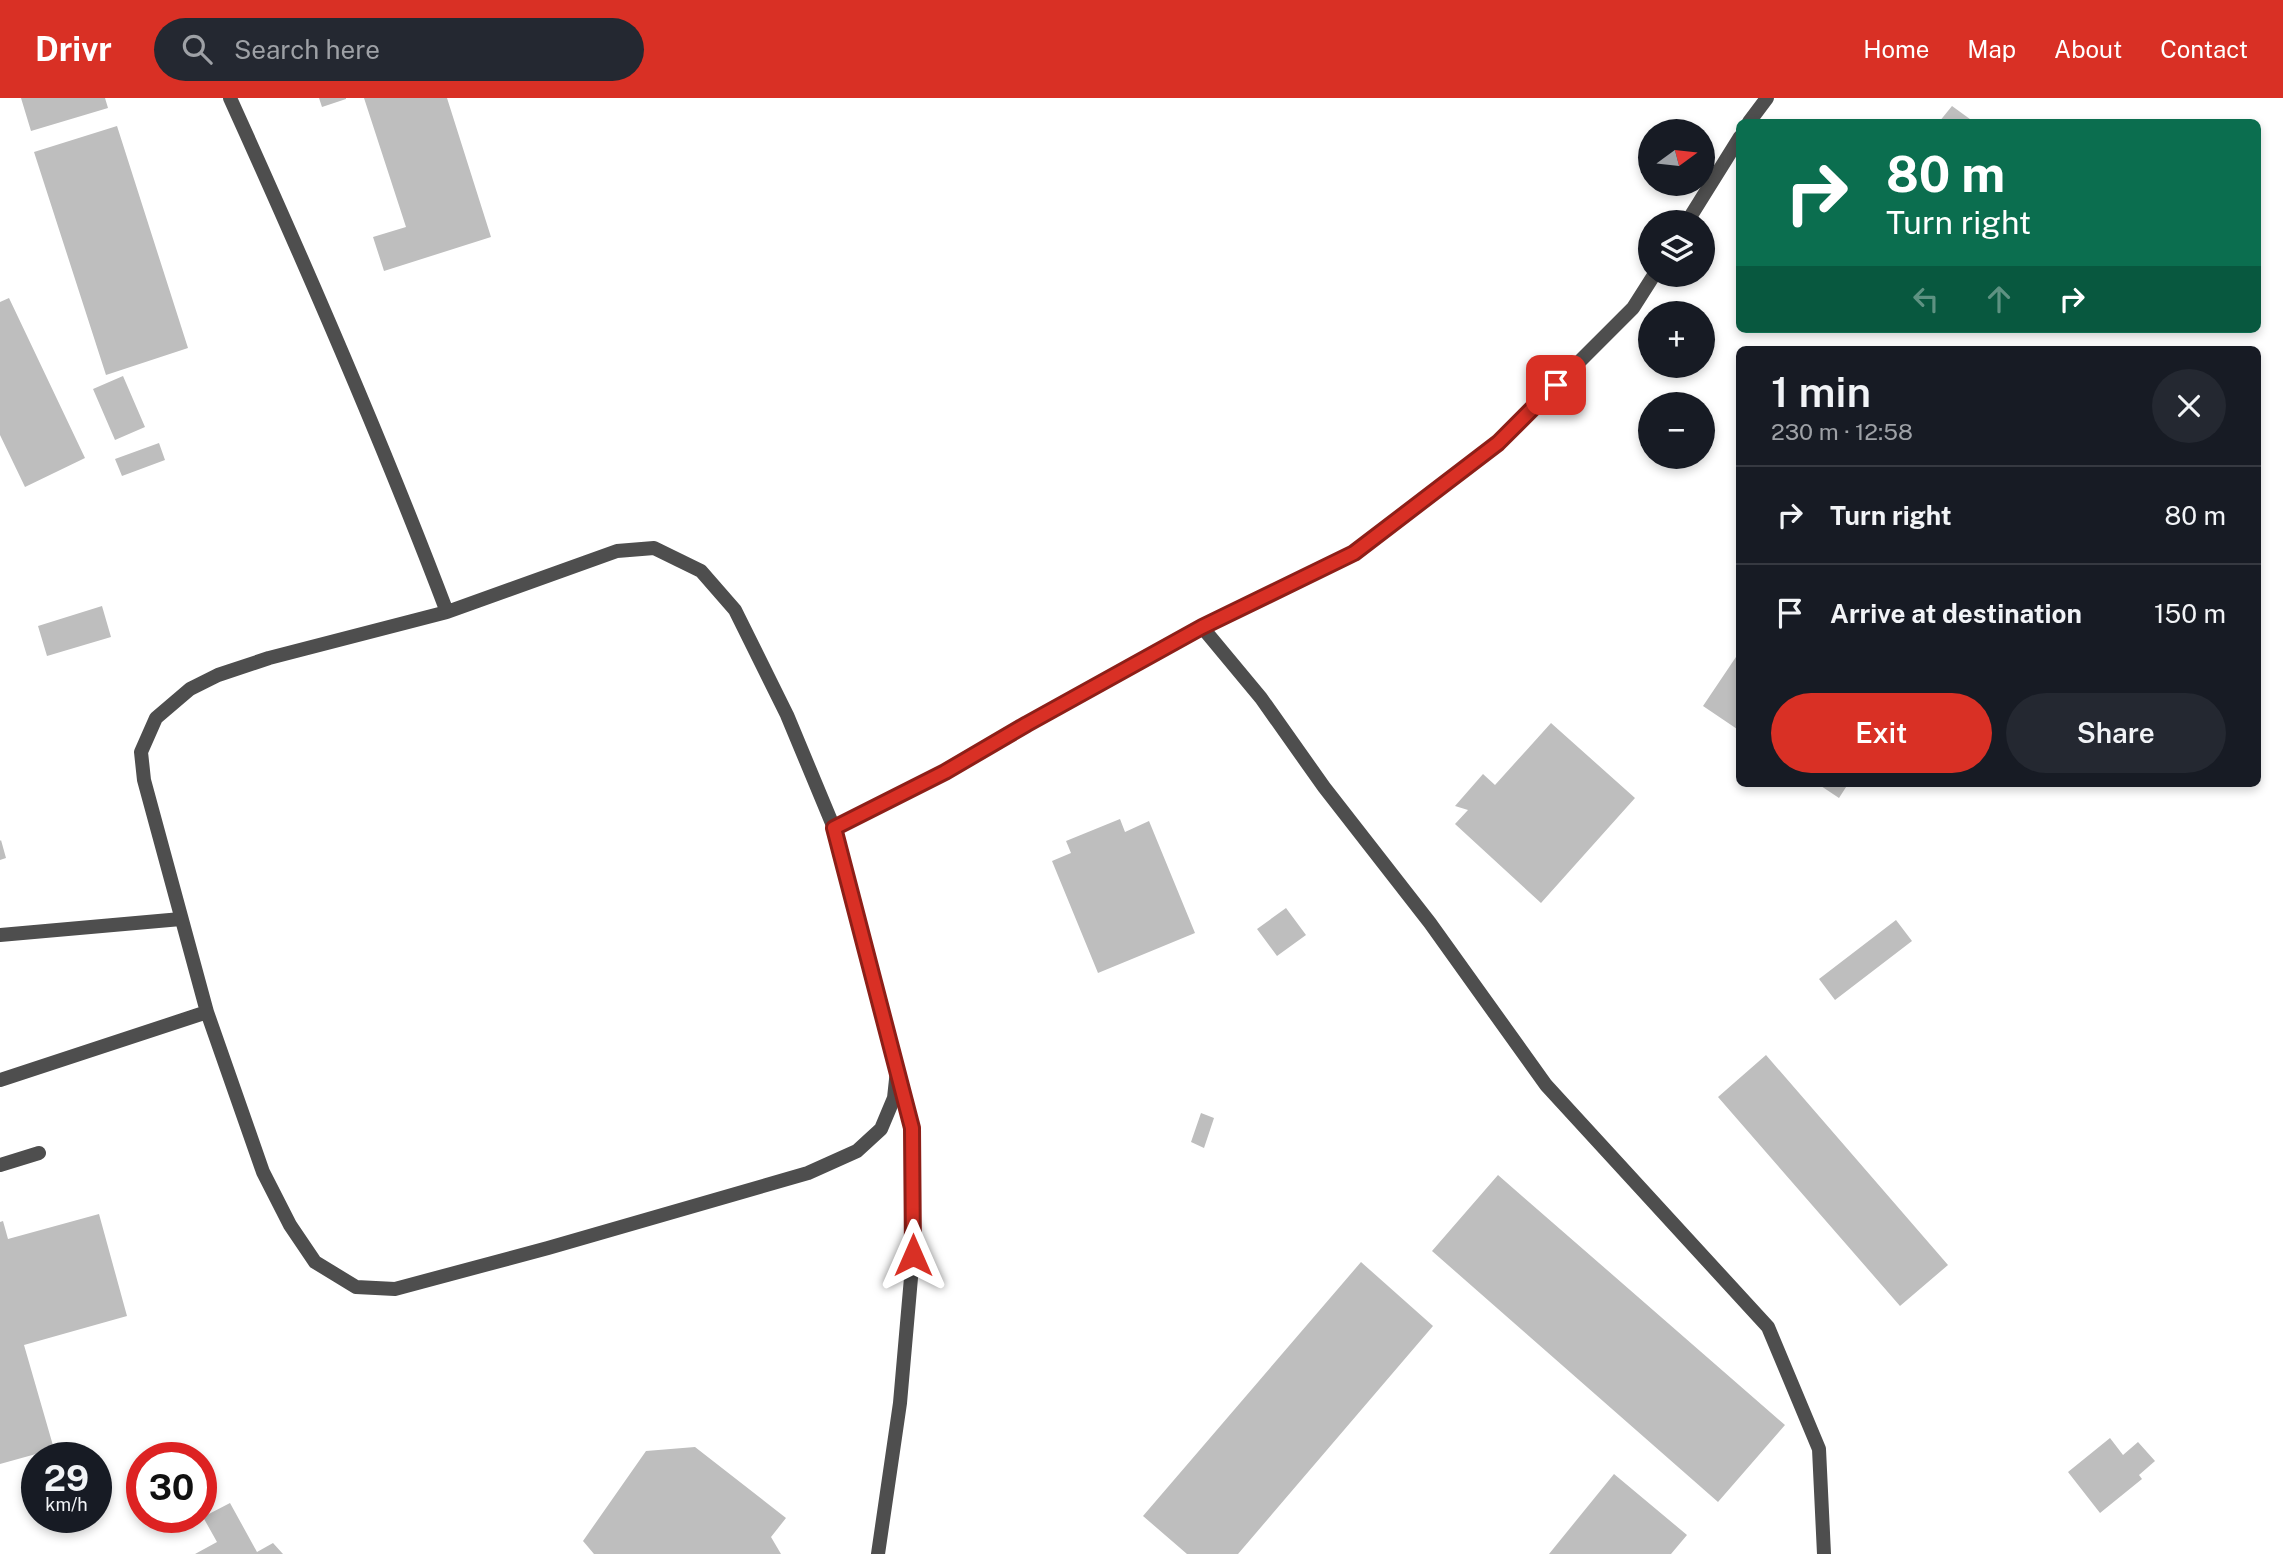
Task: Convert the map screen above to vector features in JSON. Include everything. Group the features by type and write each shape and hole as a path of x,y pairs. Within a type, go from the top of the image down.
{"street":[{"path":"230,98 326,310 400,489 447,612"},
{"path":"1751,119 1767,98"},
{"path":"1694,210 1736,143"},
{"path":"834,828 945,772 1202,627 1354,553 1498,443 1633,308 1646,287"},
{"path":"878,1554 900,1403 913,1255 912,1128 897,1070 834,828 787,715 735,610 701,571 654,548 617,551 447,612 269,658 218,676 190,689 156,718 141,752 144,780 207,1012 263,1172 290,1225 315,1262 356,1287 395,1289 575,1241 808,1173 857,1151 881,1129 894,1098 897,1070"},
{"path":"1202,627 1261,698 1324,787 1430,923 1546,1085 1768,1327 1819,1449 1824,1554"},
{"path":"0,936 181,919"},
{"path":"0,1080 207,1012"},
{"path":"0,1166 39,1153"}],"building":[{"path":"21,98 105,98 108,108 31,131"},
{"path":"319,98 346,98 346,99 322,107"},
{"path":"364,98 447,98 491,237 384,271 373,237 406,227"},
{"path":"1952,106 1970,119 1941,119"},
{"path":"117,126 188,348 106,375 34,152"},
{"path":"9,298 85,458 25,487 0,435 0,302"},
{"path":"123,376 145,427 115,440 93,389"},
{"path":"159,443 165,460 122,476 115,459"},
{"path":"102,606 111,637 47,656 38,626"},
{"path":"1736,657 1736,728 1703,706"},
{"path":"1551,723 1635,798 1541,903 1455,824 1468,810 1455,806 1483,774 1495,785"},
{"path":"1822,787 1846,787 1839,798"},
{"path":"1120,819 1125,832 1149,821 1195,933 1098,973 1052,861 1071,853 1066,841"},
{"path":"0,841 6,858 0,860"},
{"path":"1286,908 1306,935 1277,956 1257,929"},
{"path":"1896,920 1912,941 1835,1000 1819,979"},
{"path":"1766,1055 1948,1265 1900,1306 1718,1097"},
{"path":"1201,1113 1214,1118 1204,1148 1191,1142"},
{"path":"1498,1175 1785,1425 1718,1502 1432,1251"},
{"path":"99,1214 127,1316 24,1345 52,1442 21,1442 21,1458 0,1464 0,1222 3,1221 8,1239"},
{"path":"1361,1262 1433,1326 1238,1554 1187,1554 1143,1516"},
{"path":"2110,1438 2123,1455 2138,1442 2155,1461 2139,1475 2142,1479 2100,1513 2068,1472"},
{"path":"695,1447 786,1518 771,1537 781,1554 594,1554 583,1541 646,1451"},
{"path":"1614,1474 1687,1535 1671,1554 1549,1554"},
{"path":"230,1503 257,1552 273,1543 283,1554 195,1554 217,1542 212,1533 217,1533 217,1510"}],"route":[{"path":"913,1255 912,1128 834,828 945,772 1202,627 1354,553 1498,443 1556,385"}]}
